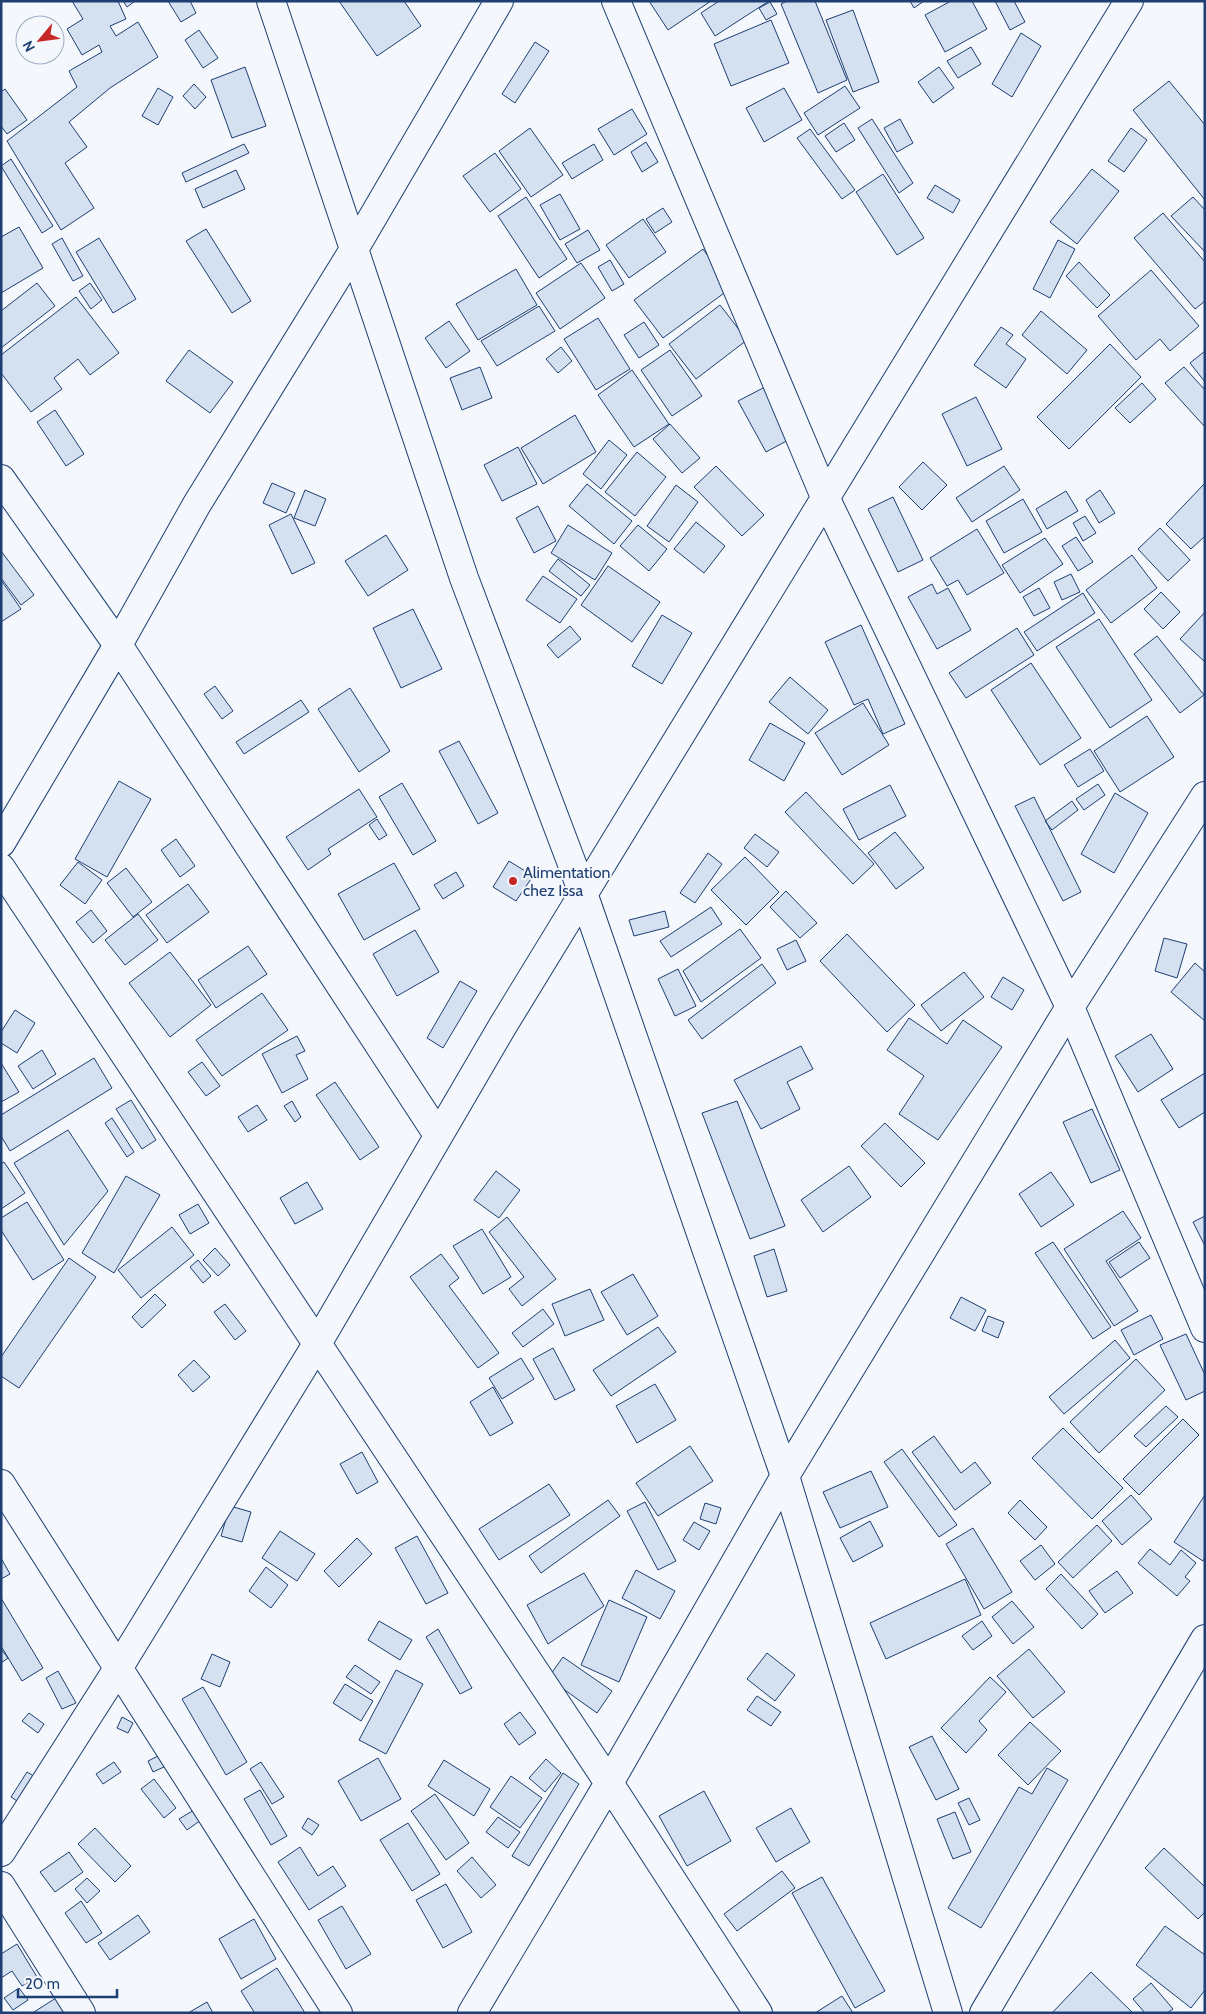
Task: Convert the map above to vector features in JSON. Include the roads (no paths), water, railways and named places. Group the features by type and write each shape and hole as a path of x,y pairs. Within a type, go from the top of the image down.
{"street":[{"path":"271,1 353,251 464,578 584,893 786,1476 948,2013"},
{"path":"1,843 118,645 197,504 353,251 499,1"},
{"path":"616,1 825,498 1070,1006 1205,1328"},
{"path":"1,1852 119,1667 317,1344 438,1135 584,893 1129,1"},
{"path":"1,479 118,645 438,1135"},
{"path":"472,2013 609,1783 786,1476 1070,1006 1205,796"},
{"path":"1,868 609,1783 758,2013"},
{"path":"1,1484 338,2013"},
{"path":"984,2013 1205,1639"},
{"path":"1,1886 80,2013"}],"place":[{"name":"Alimentation chez Issa","path":"513,881"}]}
